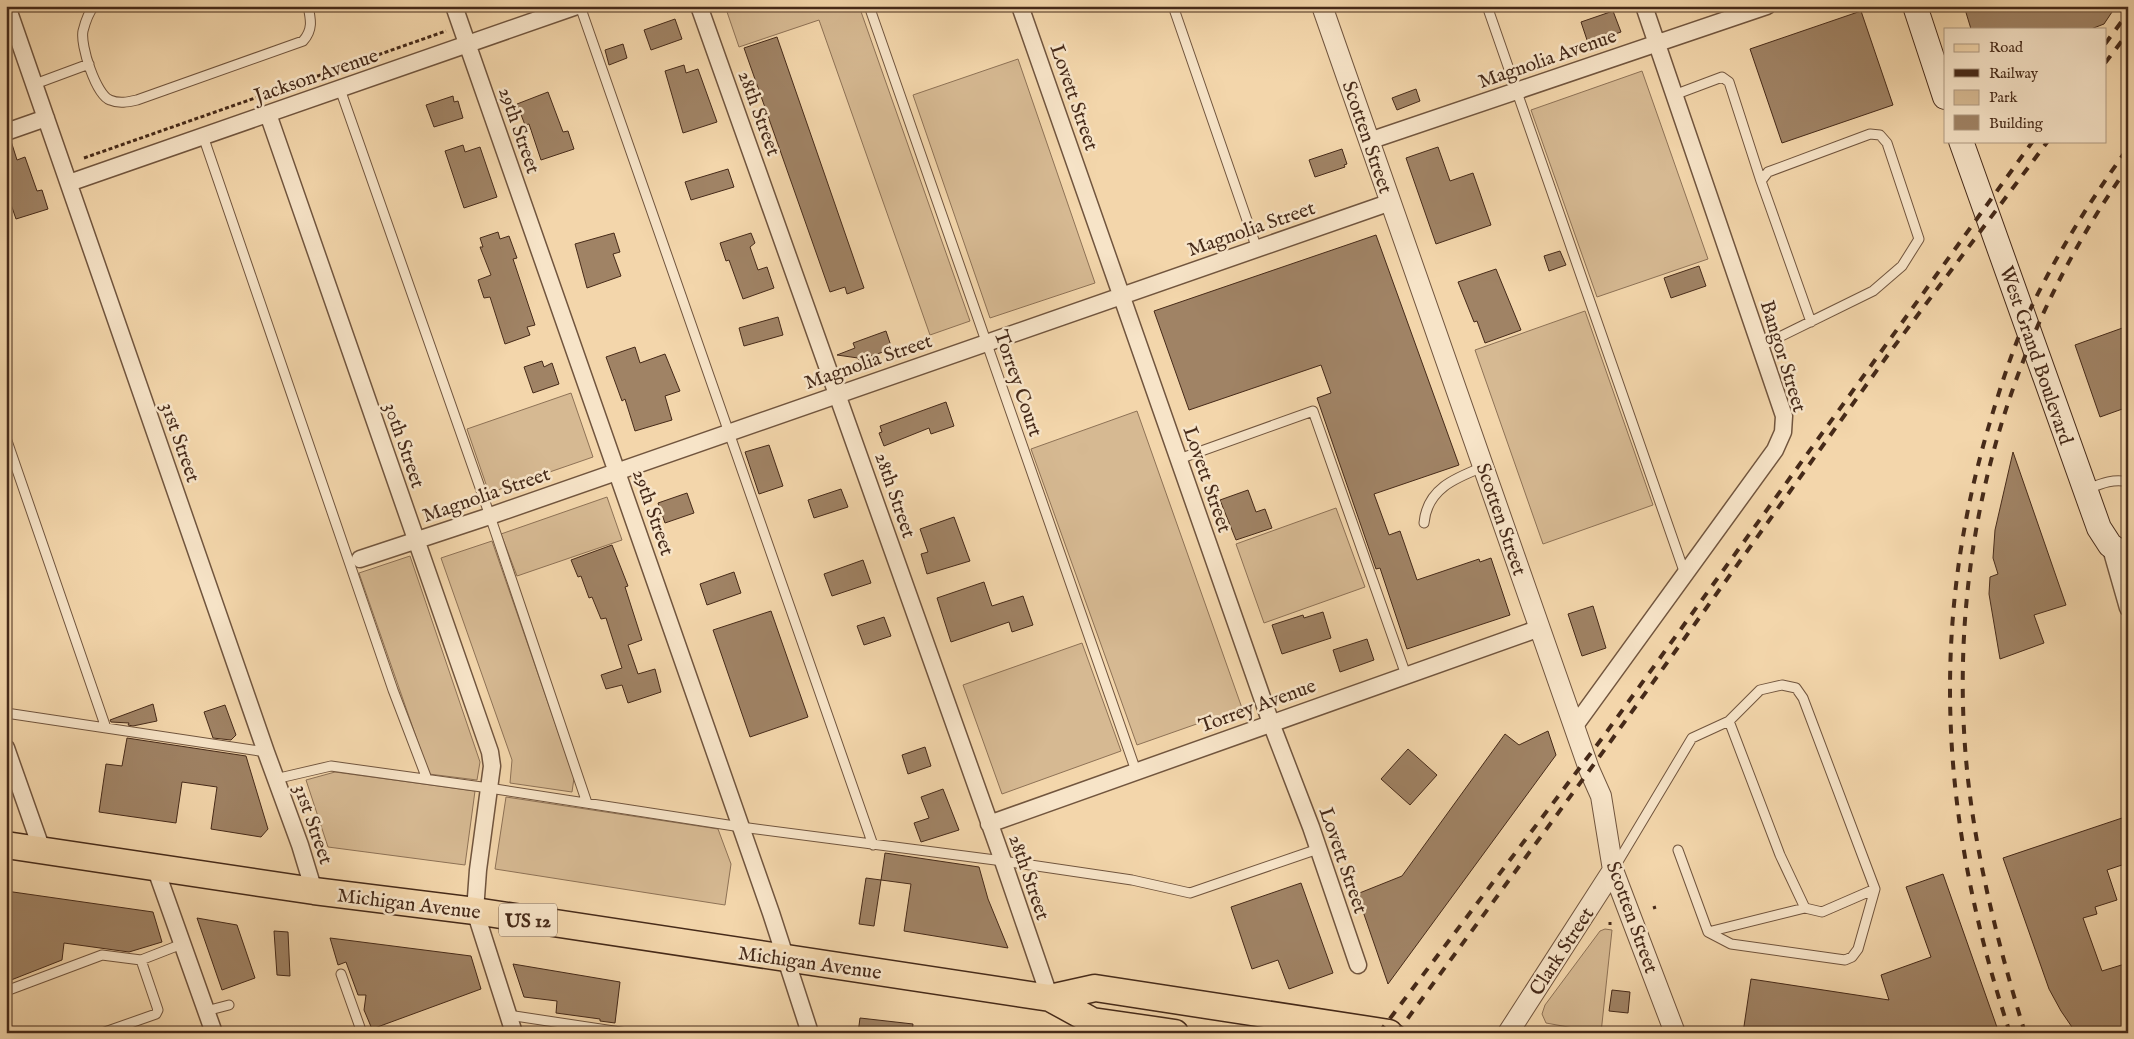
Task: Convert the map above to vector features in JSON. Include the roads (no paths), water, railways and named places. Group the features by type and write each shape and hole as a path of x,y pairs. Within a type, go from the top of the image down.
{"main road":[{"path":"1915,6 1944,94"},
{"name":"West Grand Boulevard","path":"1961,142 2099,528 2119,552"},
{"name":"Michigan Avenue","path":"6,844 314,891 476,912 1050,998 1092,1021 1175,1033"},
{"name":"Michigan Avenue","path":"1050,998 1095,988 1389,1033"}],"street":[{"name":"31st Street","path":"7,6 275,779 300,845 314,891"},
{"name":"29th Street","path":"454,6 741,827 810,1033"},
{"name":"Jackson Avenue","path":"69,183 579,6"},
{"name":"28th Street","path":"699,6 838,394 1050,998"},
{"name":"Lovett Street","path":"1020,6 1271,723 1318,849 1358,965"},
{"name":"Scotten Street","path":"1322,6 1574,727 1600,796 1613,870 1673,1027"},
{"name":"Bangor Street","path":"1574,727 1776,450 1780,441 1784,416 1644,6"},
{"name":"Magnolia Avenue","path":"1369,141 1768,6"},
{"name":"30th Street","path":"268,114 490,752 492,766 478,870 476,912 514,1033"},
{"path":"6,132 46,118"},
{"name":"Magnolia Street","path":"360,559 490,516 1391,202"},
{"path":"2119,552 2128,608"},
{"name":"Torrey Avenue","path":"989,824 1540,628"},
{"path":"6,748 42,850"},
{"path":"155,867 214,1033"},
{"name":"Clark Street","path":"1508,1033 1613,870"}],"lane":[{"path":"94,6 82,32 89,64 100,92 108,100 123,103 137,100 303,41 309,34 311,19 308,6"},
{"path":"579,6 730,432 873,845"},
{"name":"Torrey Court","path":"869,6 1136,771"},
{"path":"1173,6 1257,248"},
{"path":"1487,6 1685,575"},
{"path":"35,84 89,64"},
{"path":"1674,95 1722,77 1729,82 1761,181 1811,322"},
{"path":"340,89 490,516 587,803"},
{"path":"1761,181 1768,172 1870,134 1880,135 1887,143 1919,239 1902,266 1873,291 1761,346"},
{"path":"204,136 393,690 427,779"},
{"path":"1179,459 1313,411 1406,675"},
{"path":"6,438 106,728"},
{"path":"1424,523 1425,510 1432,497 1444,486 1462,475 1483,467"},
{"path":"2086,490 2106,482 2121,480 2128,482"},
{"path":"1613,870 1692,738 1729,721 1760,690 1782,685 1796,688 1803,698 1875,889 1858,949 1852,957 1845,960 1731,944 1708,932 1678,850"},
{"path":"6,713 266,752"},
{"path":"1729,721 1780,855 1805,908"},
{"path":"275,779 331,766 741,827 1003,861 1132,880 1190,893 1318,849"},
{"path":"1708,932 1805,908 1822,912 1875,889"},
{"path":"6,991 102,955 141,960 182,944"},
{"path":"102,1033 156,1014 158,1010 141,960"},
{"path":"341,974 362,1033"},
{"path":"206,1011 229,1005"},
{"path":"508,1015 627,1033"}],"railway":[{"path":"2106,43 2128,13"},
{"path":"2106,62 2128,33"},
{"path":"1379,1033 1603,737 2032,142"},
{"path":"1397,1033 1608,745 1890,352 2047,142"},
{"path":"2010,1033 1987,956 1969,880 1957,805 1951,729 1951,653 1957,577 1970,500 1990,422 2020,333 2053,265 2094,197 2128,148"},
{"path":"2025,1033 2006,969 1982,870 1971,803 1967,770 1963,690 1966,611 1976,532 1993,454 2017,379 2047,305 2084,234 2128,167"}]}
